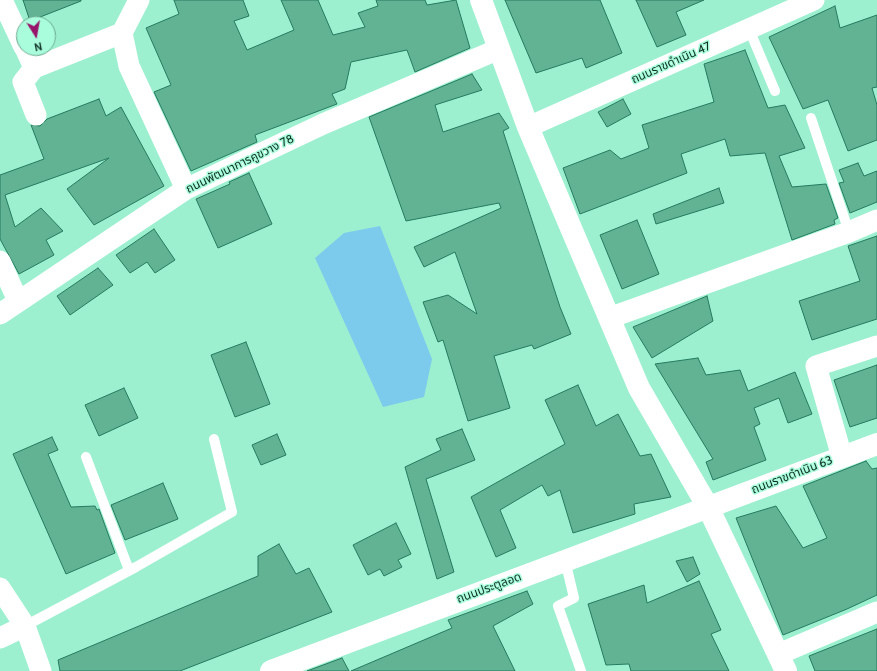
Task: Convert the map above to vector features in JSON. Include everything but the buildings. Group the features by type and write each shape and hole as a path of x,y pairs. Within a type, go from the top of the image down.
{"street":[{"path":"2,0 16,30"},
{"path":"139,0 122,33 128,66 186,189"},
{"path":"481,0 528,127 639,388 708,507 783,663 877,612"},
{"name":"ถนนราขดำเนิน 47","path":"528,127 814,0"},
{"path":"36,115 23,82 34,68 122,33"},
{"name":"ถนนพัฒนาการคูขวาง 78","path":"0,314 186,189 323,124 499,49"},
{"path":"28,56 34,68"},
{"path":"609,318 849,232 877,220"},
{"path":"0,261 18,301"},
{"path":"842,457 816,366 877,346"},
{"name":"ถนนราขดำเนิน 63","path":"708,507 877,444"},
{"name":"ถนนประตูลอด","path":"271,671 708,507"},
{"path":"0,588 25,626 41,671"},
{"path":"0,638 25,626"}],"lane":[{"path":"749,29 775,91"},
{"path":"811,118 849,232"},
{"path":"25,626 232,512 214,439"},
{"path":"86,457 129,570"},
{"path":"565,560 574,598 558,606 581,671"}],"water":[{"path":"380,226 432,359 424,397 383,407 315,258 344,233"}]}
